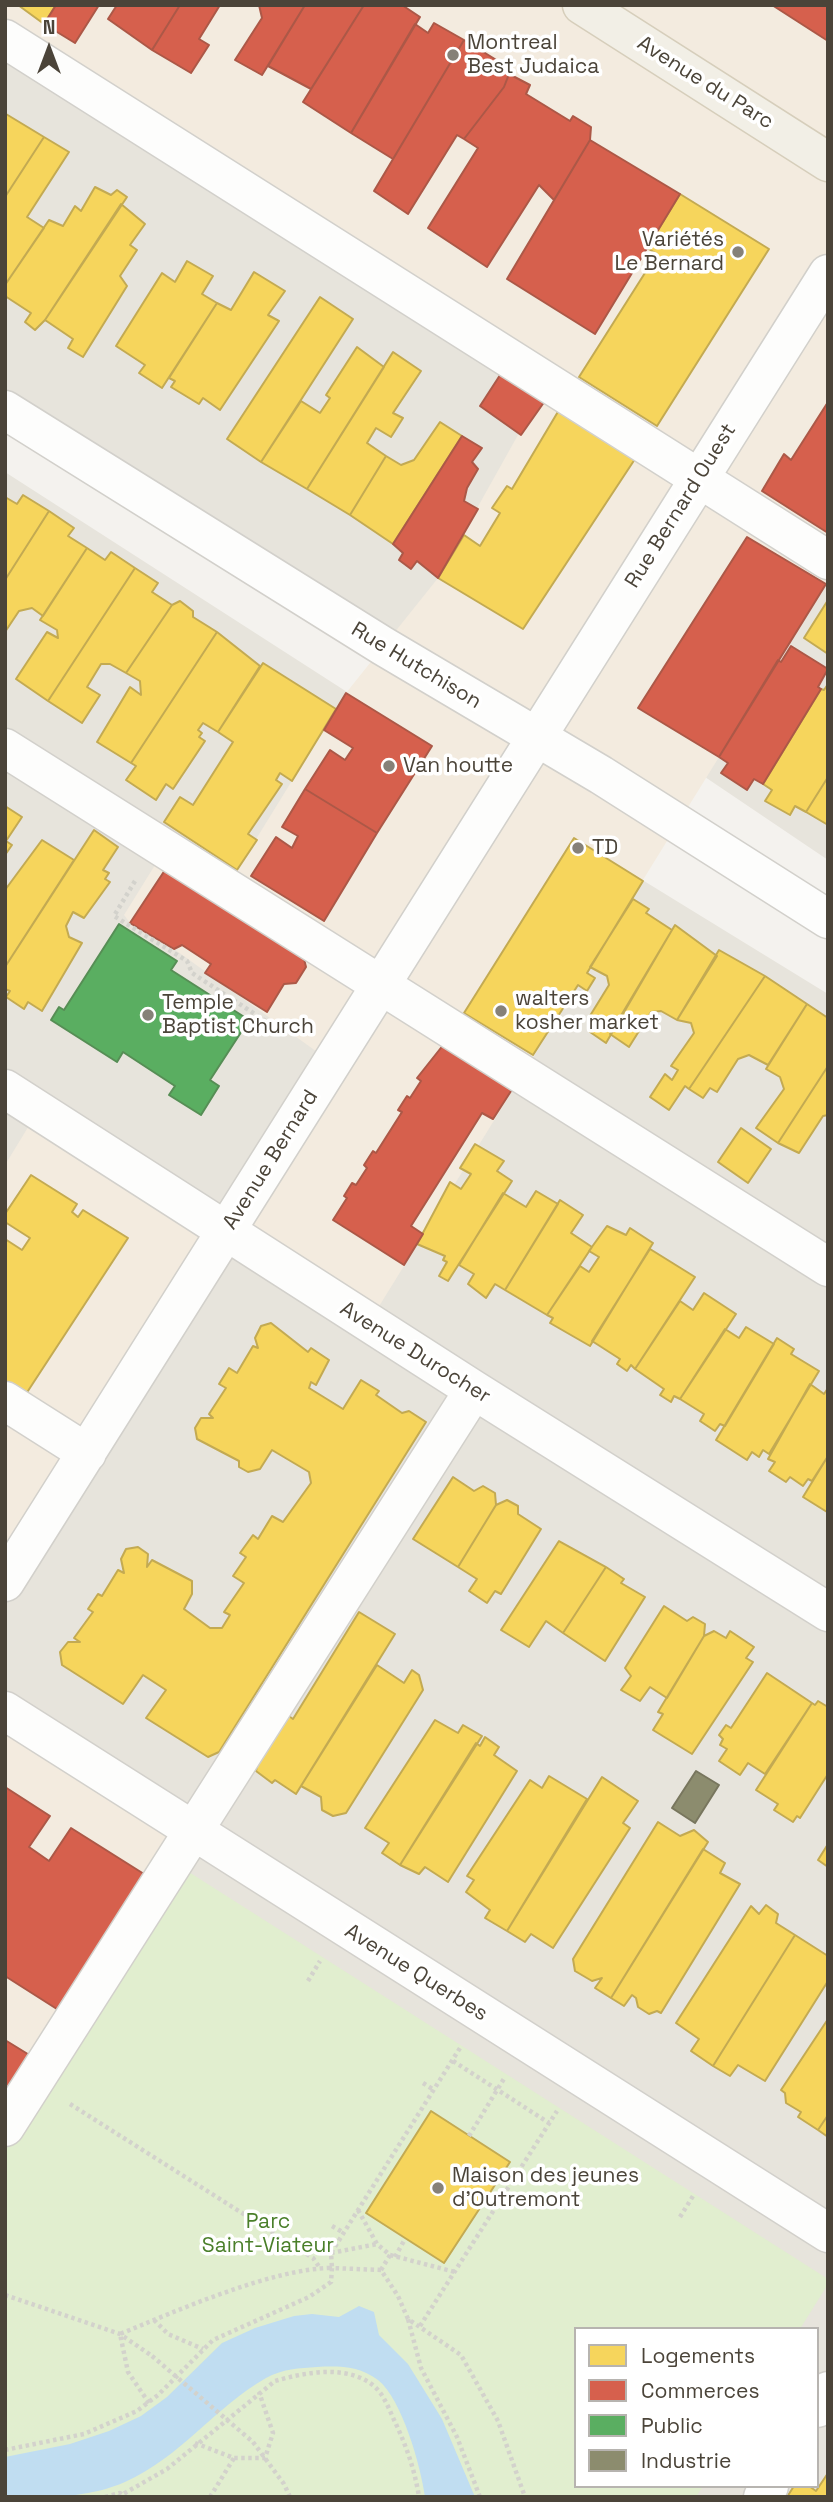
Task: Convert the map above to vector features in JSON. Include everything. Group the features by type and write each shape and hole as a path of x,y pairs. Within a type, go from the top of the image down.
{"main road":[{"name":"Avenue du Parc","path":"582,5 828,162"}],"street":[{"path":"5,39 828,560"},
{"name":"Rue Bernard Ouest","path":"535,738 828,274"},
{"name":"Rue Hutchison","path":"5,410 535,738 601,775 828,919"},
{"name":"Avenue Bernard","path":"5,1582 535,738"},
{"path":"5,748 828,1266"},
{"name":"Avenue Durocher","path":"5,1089 474,1390 828,1612"},
{"path":"5,2127 192,1829 474,1390"},
{"path":"5,1401 88,1453"},
{"name":"Avenue Querbes","path":"5,1711 828,2233"}],"path":[{"path":"158,845 114,916 187,961 192,973 284,1033"},
{"path":"308,1981 325,1953"},
{"path":"5,2450 84,2434 121,2419 149,2403 203,2349 226,2333 309,2297 331,2282 331,2253 464,2042"},
{"path":"453,2061 549,2123"},
{"path":"469,2136 509,2070"},
{"path":"423,2083 434,2090"},
{"path":"63,2099 313,2258 320,2268"},
{"path":"420,2326 562,2104"},
{"path":"680,2217 697,2189"},
{"path":"358,2210 377,2244 392,2256 455,2272"},
{"path":"332,2226 344,2233"},
{"path":"381,2270 405,2239"},
{"path":"331,2253 377,2244"},
{"path":"120,2334 274,2279 320,2268 381,2270"},
{"path":"381,2270 408,2319 425,2377 457,2437 480,2497"},
{"path":"5,2295 90,2321 120,2334 152,2356 253,2442 290,2497"},
{"path":"408,2319 459,2353 504,2435 525,2497"},
{"path":"154,2320 168,2334 203,2349"},
{"path":"120,2334 128,2372 149,2403"},
{"path":"105,2497 119,2495 167,2469 275,2381 312,2374 351,2374 365,2379 384,2399 401,2434 415,2475 419,2497"},
{"path":"259,2392 273,2433 265,2458"},
{"path":"195,2444 234,2458 265,2458"},
{"path":"210,2497 234,2458"},
{"path":"119,2495 126,2497"}],"shaded area":[{"path":"5,5 828,5 828,581 373,1316 235,1237 5,1578 5,1165 44,1101 228,1230 331,1062 174,949 130,923 124,915 155,865 223,883 237,870 346,693 438,578 547,383 5,39"},
{"path":"5,39 828,560 828,860 625,723 584,767 5,410"},
{"path":"5,472 574,838 828,994 828,2497 5,2497"},
{"path":"5,1711 192,1829 5,2127"}],"green space":[{"name":"Parc Saint-Viateur","path":"181,1867 828,2279 828,2284 801,2327 574,2327 574,2488 702,2488 696,2497 5,2497 5,2151"}],"water":[{"path":"359,2306 374,2312 379,2335 408,2364 442,2419 475,2497 425,2497 409,2434 395,2402 378,2380 349,2368 311,2367 266,2378 230,2403 181,2446 145,2472 125,2482 81,2494 5,2497 5,2457 70,2444 109,2431 141,2416 167,2397 222,2343 255,2328 294,2316 312,2314 339,2317"}],"building: Logements":[{"path":"18,5 56,5 44,24"},
{"path":"6,114 44,137 5,197 5,116"},
{"path":"44,137 69,152 27,217 44,228 5,285 5,197"},
{"path":"95,187 111,195 117,190 127,197 45,320 35,330 25,322 31,313 5,296 5,285 49,220 63,226 75,206 81,211"},
{"path":"680,194 769,249 657,426 579,377 657,254 647,248"},
{"path":"121,204 145,224 130,245 137,250 120,276 127,286 83,357 68,348 73,339 45,320"},
{"path":"187,261 213,276 202,294 217,303 162,388 139,373 145,365 116,346 162,273 175,282"},
{"path":"254,272 285,291 268,315 279,321 220,410 203,398 199,404 171,387 175,381 169,378 217,303 231,310"},
{"path":"320,297 353,319 261,462 227,439"},
{"path":"357,347 384,367 307,489 261,462 301,401 320,413 330,398 326,395"},
{"path":"393,352 421,371 393,413 403,418 391,437 376,428 367,443 386,456 350,515 307,489"},
{"path":"559,410 635,459 523,629 438,578 464,535 480,546 500,513 492,508 507,486 512,489"},
{"path":"440,422 462,436 393,544 350,515 386,456 401,465 414,460"},
{"path":"23,495 49,511 5,580 5,497 17,504"},
{"path":"49,511 74,528 68,536 87,548 43,616 32,608 19,611 5,632 5,580"},
{"path":"87,548 105,560 111,552 135,568 48,701 16,679 47,632 58,638 57,630 40,620"},
{"path":"135,568 158,583 152,592 172,605 126,673 110,664 101,664 87,687 100,695 82,723 48,701"},
{"path":"828,600 828,654 804,638"},
{"path":"180,601 193,611 193,617 217,632 131,763 97,742 130,687 141,695 140,681 126,673 172,605"},
{"path":"217,632 260,666 218,732 203,723 198,730 202,733 199,737 205,741 173,789 166,784 156,800 126,780 136,766 131,763"},
{"path":"263,663 336,709 292,781 280,773 276,780 282,784 248,834 257,840 237,870 164,822 180,797 193,805 233,742 218,732"},
{"path":"828,684 828,777 806,812 795,806 790,815 765,801 772,790 763,784 821,689 824,690"},
{"path":"828,777 828,825 806,812"},
{"path":"5,806 22,817 6,841 12,845 5,855"},
{"path":"94,830 118,847 103,870 109,873 105,879 110,882 84,918 73,912 66,926 69,937 82,943 42,1011 28,1002 24,1009 6,997 10,991 5,989 5,967"},
{"path":"574,838 643,881 587,973 595,978 587,991 578,985 533,1055 464,1013"},
{"path":"42,840 74,860 5,967 5,890"},
{"path":"633,899 649,909 646,913 672,930 606,1043 590,1032 594,1023 588,1019 609,985 607,976 590,967"},
{"path":"675,925 717,956 677,1020 661,1011 651,1012 629,1047 610,1034"},
{"path":"719,950 765,976 689,1089 685,1086 669,1110 650,1097 665,1074 672,1080 678,1070 671,1066 694,1033 691,1023 677,1020"},
{"path":"765,976 807,1004 768,1065 749,1055 738,1059 717,1092 710,1088 703,1098 689,1089"},
{"path":"807,1004 828,1018 828,1066 778,1143 756,1128 784,1089 780,1077 766,1069"},
{"path":"828,1066 828,1115 823,1116 799,1153 778,1143"},
{"path":"741,1128 771,1149 748,1183 718,1162"},
{"path":"475,1144 504,1161 497,1171 512,1181 448,1281 439,1276 447,1262 443,1260 445,1256 417,1244 450,1182 461,1189 471,1174 460,1168"},
{"path":"31,1175 77,1204 72,1212 78,1217 83,1210 128,1238 24,1397 5,1386 5,1239 22,1250 30,1238 5,1222 5,1214"},
{"path":"536,1191 558,1204 505,1290 495,1284 486,1298 468,1284 474,1274 459,1265 503,1193 526,1207"},
{"path":"560,1200 583,1215 571,1233 592,1247 547,1315 505,1290"},
{"path":"607,1226 626,1235 630,1228 653,1243 590,1346 550,1323 553,1318 547,1315 580,1266 589,1272 599,1257 589,1251"},
{"path":"650,1249 695,1277 635,1369 631,1365 627,1371 617,1364 620,1359 592,1341"},
{"path":"704,1293 736,1314 680,1399 674,1396 671,1402 660,1395 664,1389 635,1369 680,1301 693,1310"},
{"path":"271,1323 308,1352 311,1348 329,1360 316,1385 311,1382 309,1388 343,1409 361,1380 379,1391 376,1395 402,1413 409,1411 426,1422 219,1752 208,1757 146,1718 166,1690 143,1675 123,1704 62,1665 60,1652 68,1642 80,1642 74,1638 93,1612 88,1609 98,1594 102,1596 118,1570 124,1573 121,1559 126,1549 138,1547 148,1554 147,1567 152,1560 192,1581 192,1594 184,1609 210,1628 222,1628 230,1615 224,1612 244,1583 233,1576 246,1557 240,1553 253,1535 258,1539 272,1516 283,1522 311,1483 309,1472 272,1450 260,1469 248,1472 239,1467 239,1461 197,1439 195,1428 201,1418 213,1418 209,1414 226,1388 219,1384 229,1368 237,1373 253,1346 258,1348 255,1338 261,1326"},
{"path":"746,1327 774,1344 725,1426 720,1424 715,1431 700,1421 704,1414 680,1399 725,1329 739,1338"},
{"path":"777,1338 794,1349 791,1354 819,1371 769,1454 763,1450 759,1457 752,1452 747,1460 716,1440"},
{"path":"810,1384 824,1394 828,1388 828,1456 812,1481 808,1479 803,1486 790,1477 786,1482 769,1471 775,1462 768,1459"},
{"path":"828,1456 828,1510 827,1512 803,1497"},
{"path":"453,1477 474,1491 483,1486 495,1493 496,1505 458,1567 413,1539"},
{"path":"507,1500 518,1506 518,1514 541,1529 501,1594 495,1591 487,1603 469,1591 477,1579 458,1567 496,1505"},
{"path":"559,1541 606,1567 563,1633 546,1621 529,1647 501,1630"},
{"path":"606,1567 624,1579 621,1583 645,1597 605,1661 563,1633"},
{"path":"664,1606 687,1621 693,1617 705,1624 704,1636 667,1698 650,1687 640,1701 621,1690 631,1676 625,1668"},
{"path":"359,1612 395,1634 296,1794 275,1780 272,1783 256,1771 258,1760 286,1714 293,1719"},
{"path":"714,1631 726,1638 730,1631 754,1647 746,1658 753,1662 692,1754 653,1730 663,1714 658,1712 704,1636"},
{"path":"377,1665 404,1683 412,1670 419,1675 423,1690 346,1813 333,1816 322,1810 321,1797 301,1786"},
{"path":"767,1673 812,1703 765,1774 748,1763 740,1775 719,1761 727,1749 720,1745 723,1739 719,1735 726,1725 731,1728"},
{"path":"818,1701 828,1707 828,1774 800,1818 797,1816 793,1822 774,1810 778,1804 756,1790 812,1703 815,1705"},
{"path":"435,1720 458,1733 463,1725 482,1736 400,1865 382,1853 389,1843 365,1828"},
{"path":"485,1737 499,1747 494,1755 517,1771 448,1882 425,1867 419,1874 400,1865 476,1743 480,1746"},
{"path":"549,1776 587,1799 507,1931 485,1918 490,1910 466,1892 474,1880 467,1876 530,1780 542,1788"},
{"path":"602,1777 638,1801 623,1823 630,1828 553,1948 531,1934 525,1942 507,1931"},
{"path":"658,1822 680,1836 694,1830 708,1842 611,1998 595,1988 602,1978 592,1981 575,1971 573,1959"},
{"path":"828,1844 828,1867 818,1860"},
{"path":"703,1849 725,1863 720,1873 740,1884 661,2013 657,2011 649,2014 638,2007 636,1998 632,1995 624,2006 611,1998"},
{"path":"766,1905 778,1914 776,1923 795,1935 713,2066 691,2051 699,2039 676,2023 751,1906 759,1914"},
{"path":"795,1935 828,1956 828,1981 765,2081 738,2065 730,2076 713,2066"},
{"path":"828,2019 828,2115 818,2130 798,2117 801,2112 786,2103 785,2093 781,2090"},
{"name":"Maison des jeunes d’Outremont","path":"431,2111 510,2162 444,2263 366,2213"},
{"path":"828,2115 828,2137 818,2130"},
{"path":"828,2473 828,2497 787,2497 793,2488 812,2488 816,2491"}],"building: Commerces":[{"path":"56,5 99,5 75,43 44,24"},
{"path":"117,5 180,5 152,50 108,19"},
{"path":"180,5 220,5 199,39 209,45 191,73 152,50"},
{"path":"259,5 305,5 262,75 235,60 262,18"},
{"path":"305,5 364,5 311,89 268,66"},
{"path":"364,5 402,5 420,17 351,133 303,102"},
{"path":"772,5 828,5 828,41"},
{"path":"434,23 464,40 393,159 351,133 415,24 428,33"},
{"path":"464,40 511,69 504,87 464,139 457,135 408,214 374,191"},
{"path":"509,74 530,85 526,94 570,121 573,116 591,127 590,140 554,200 539,185 487,267 428,228 478,148 464,139 504,87"},
{"path":"590,140 680,194 595,334 507,279"},
{"path":"504,369 547,398 521,435 480,406"},
{"path":"828,402 828,533 762,491 784,454 791,460"},
{"path":"462,436 482,448 472,462 478,469 467,488 464,501 478,509 438,578 417,561 411,569 399,560 403,553 393,544"},
{"path":"747,537 826,584 719,757 638,708"},
{"path":"791,646 828,669 818,687 821,689 763,784 754,779 747,790 721,773 728,763 719,757 778,660 781,662"},
{"path":"346,693 432,746 377,833 305,789 330,750 345,760 353,748 324,730"},
{"path":"305,789 377,833 324,921 251,876 276,837 292,848 298,836 282,827"},
{"path":"165,870 303,955 306,967 296,983 284,984 267,1012 205,973 211,964 182,945 174,949 130,923"},
{"path":"444,1044 513,1088 493,1119 482,1113 411,1226 423,1234 404,1265 333,1220 347,1198 344,1196 352,1183 356,1185 367,1168 364,1165 373,1151 376,1153 402,1112 398,1110 421,1081 417,1078"},
{"path":"5,1787 50,1816 29,1847 49,1861 71,1828 144,1874 60,2011 5,1976"},
{"path":"5,2040 31,2056 5,2097"}],"building: Public":[{"name":"Temple Baptist Church","path":"119,924 177,961 171,970 249,1020 210,1080 219,1086 201,1115 169,1095 175,1086 123,1052 117,1062 51,1020 59,1007 64,1010"}],"building: Industrie":[{"path":"696,1771 719,1785 695,1823 672,1808"}],"place":[{"name":"Montreal Best Judaica","path":"453,55"},
{"name":"Variétés Le Bernard","path":"738,252"},
{"name":"Van houtte","path":"389,766"},
{"name":"TD","path":"578,848"},
{"name":"walters kosher market","path":"501,1011"},
{"name":"Temple Baptist Church","path":"148,1015"},
{"name":"Maison des jeunes d’Outremont","path":"438,2188"}]}
